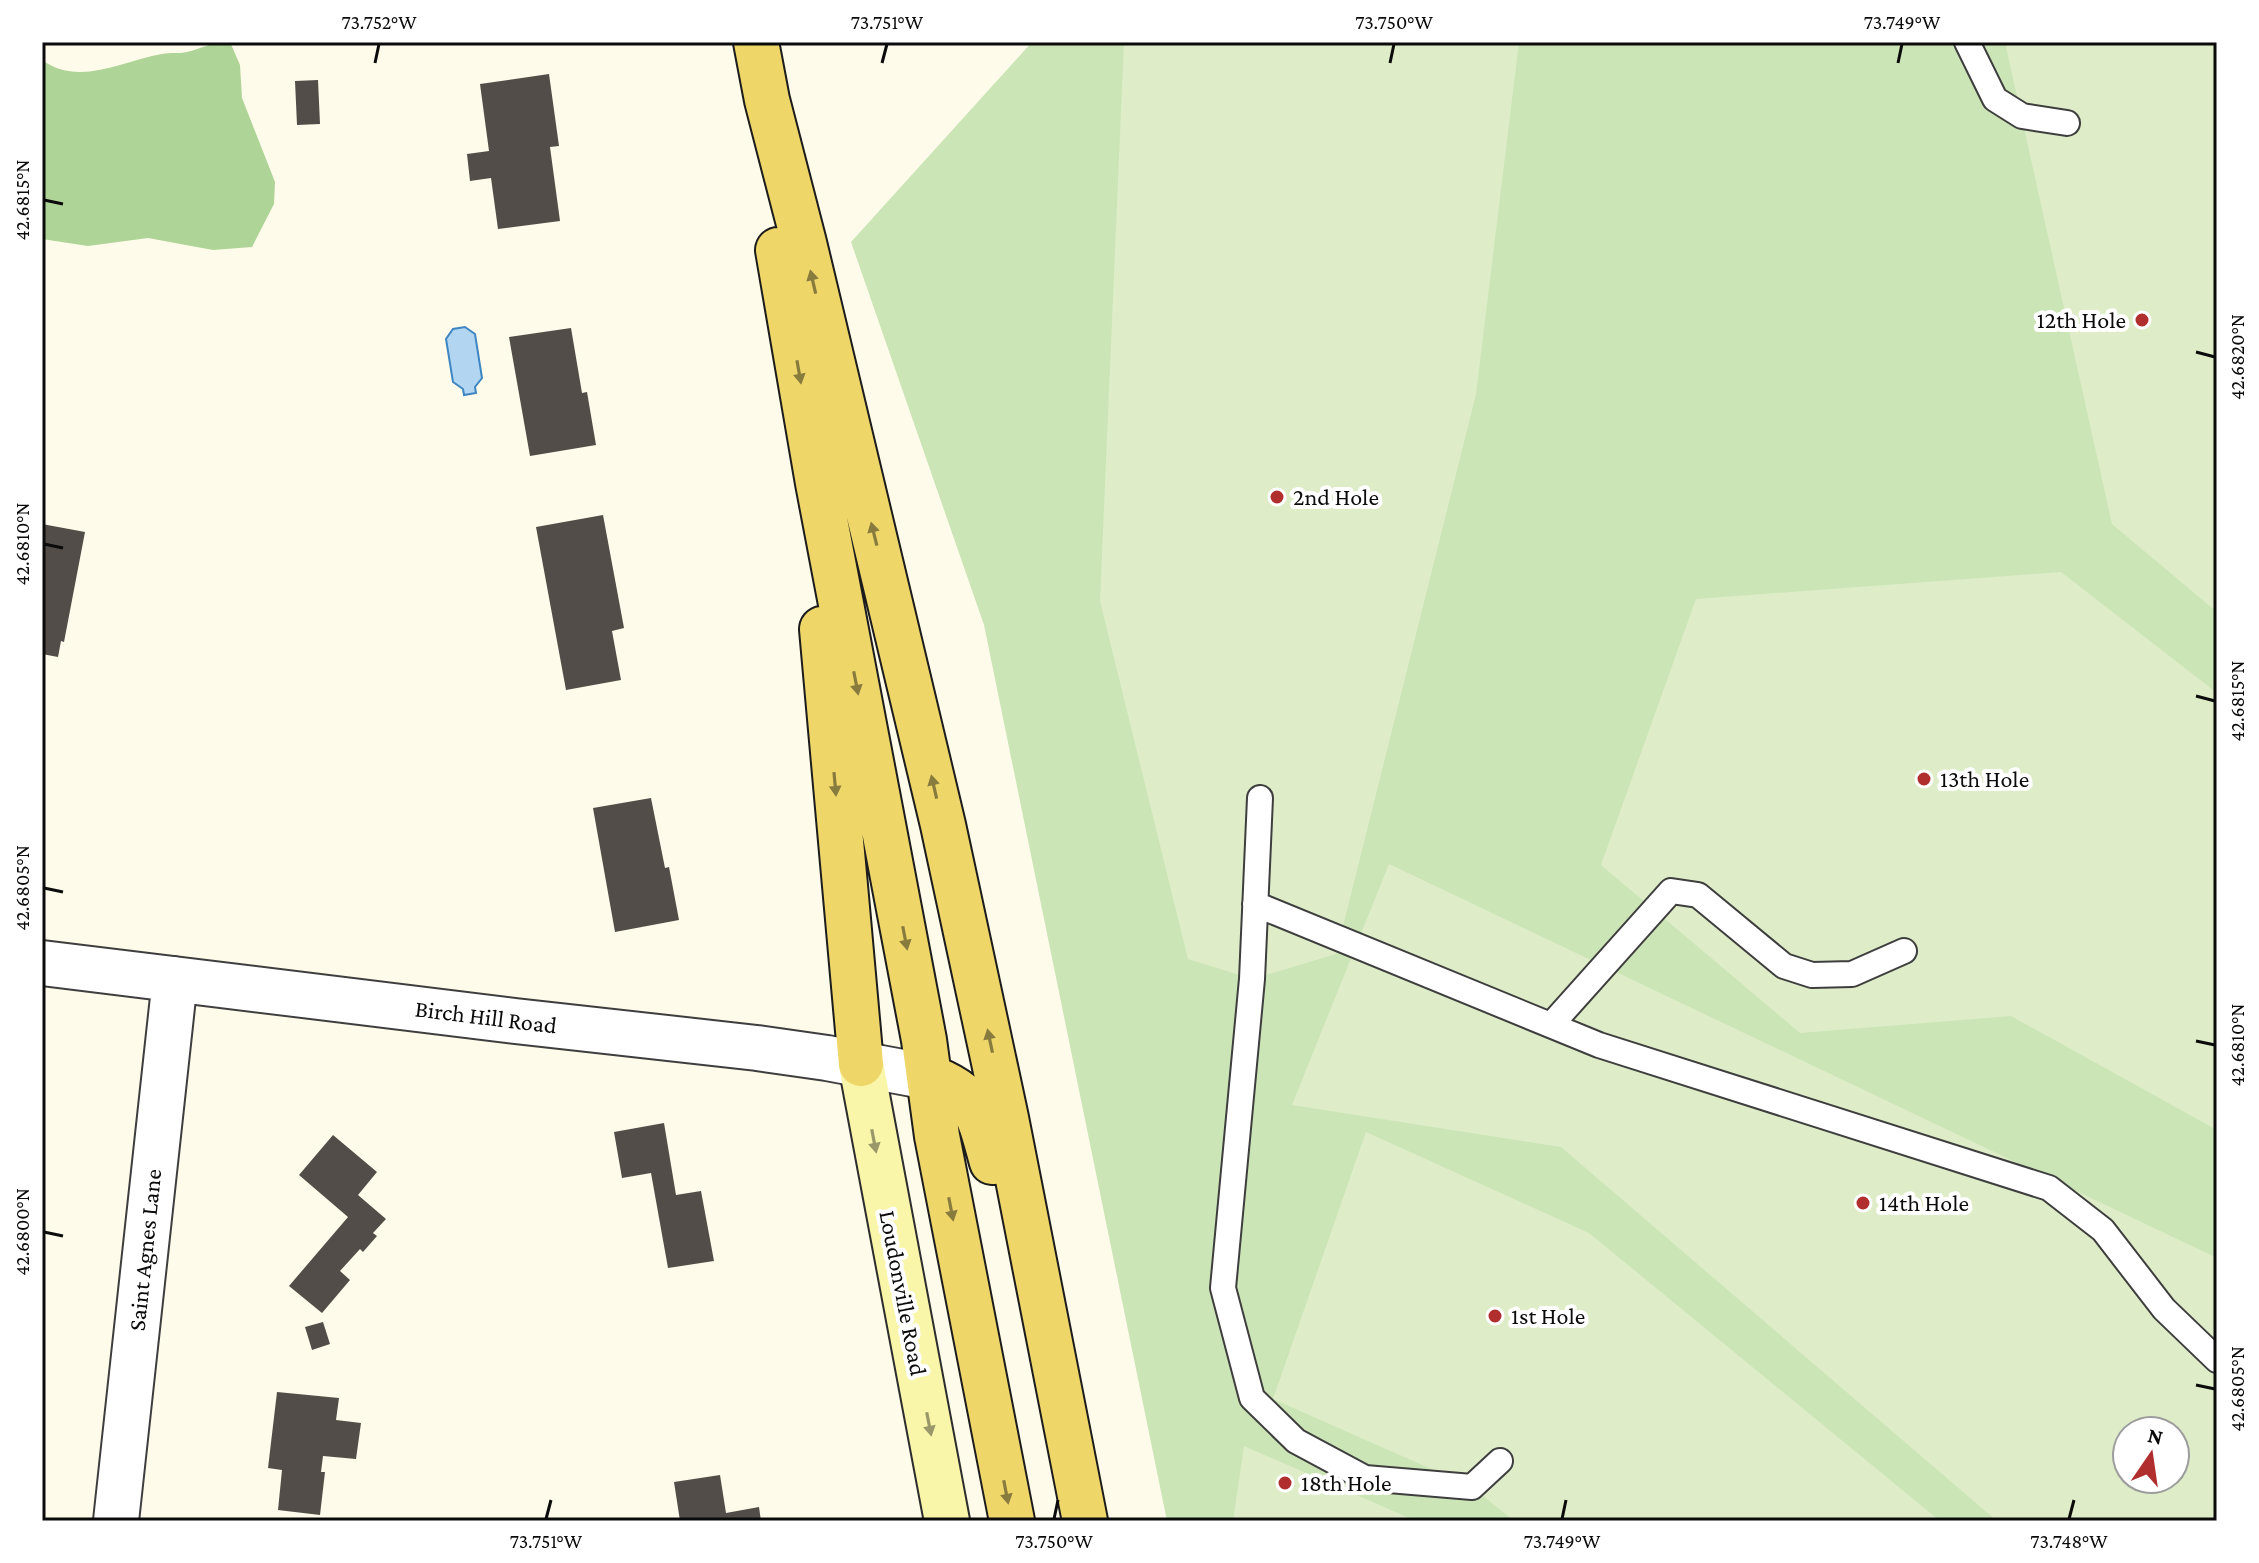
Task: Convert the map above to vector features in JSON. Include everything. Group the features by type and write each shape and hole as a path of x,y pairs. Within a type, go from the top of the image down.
{"main road":[{"path":"756,42 767,100 943,825 1006,1118 1085,1521"},
{"path":"767,100 778,247 818,483 929,1077 937,1136 1012,1521"},
{"path":"818,483 823,657 861,1064"},
{"name":"Loudonville Road","path":"861,1064 947,1521"},
{"path":"929,1077 959,1091 979,1117 1061,1394"}],"street":[{"name":"Birch Hill Road","path":"42,963 757,1048 929,1077"},
{"name":"Saint Agnes Lane","path":"116,1521 175,979"}],"lane":[{"path":"1967,42 1995,99 2022,116 2067,123"},
{"path":"1260,798 1252,979 1223,1288 1252,1398 1296,1441 1365,1478 1472,1487 1500,1461"},
{"path":"1551,1025 1671,891 1698,895 1784,966 1812,975 1852,974 1904,951"},
{"path":"1255,904 1599,1045 2049,1188 2103,1230 2164,1309 2217,1360"}],"green space":[{"path":"230,42 240,65 242,98 275,182 274,204 252,247 213,250 148,238 88,246 42,239 42,60 56,68 86,72"},
{"path":"1032,42 2217,42 2217,1521 1167,1521 984,625 851,242"},
{"name":"2nd Hole","path":"1124,42 1519,42 1476,394 1336,954 1252,979 1188,959 1100,601"},
{"name":"12th Hole","path":"2005,42 2217,42 2217,612 2112,524"},
{"name":"13th Hole","path":"2061,572 2217,693 2217,1130 2011,1016 1800,1033 1601,865 1696,599"},
{"name":"14th Hole","path":"1389,864 2217,1258 2217,1521 1997,1521 1561,1147 1292,1105"},
{"name":"1st Hole","path":"1366,1132 1589,1233 1940,1521 1514,1521 1472,1487 1273,1399"},
{"name":"18th Hole","path":"1244,1446 1416,1521 1233,1521"}],"water":[{"path":"465,327 475,334 482,378 475,387 476,393 464,395 463,389 453,382 446,339 453,329"}],"building":[{"path":"549,74 559,146 550,147 560,221 498,229 491,178 470,181 467,154 489,151 480,84"},
{"path":"318,80 320,124 297,125 295,81"},
{"path":"571,328 582,393 587,392 596,445 530,456 509,337"},
{"path":"603,515 624,628 612,631 621,680 566,690 536,527"},
{"path":"42,524 85,532 64,642 61,641 58,657 42,654"},
{"path":"651,798 679,920 615,932 593,808"},
{"path":"664,1123 676,1195 701,1191 714,1261 668,1268 651,1173 622,1178 614,1132"},
{"path":"333,1135 377,1172 358,1195 386,1219 373,1233 377,1236 363,1252 360,1249 340,1271 350,1280 322,1313 289,1286 348,1217 299,1175"},
{"path":"323,1322 330,1344 312,1350 305,1327"},
{"path":"277,1392 339,1398 336,1420 361,1423 356,1459 323,1456 321,1472 325,1472 320,1515 278,1510 282,1470 268,1468"},
{"path":"720,1475 726,1513 759,1507 761,1521 680,1521 674,1482"}],"place":[{"name":"12th Hole","path":"2142,320"},
{"name":"2nd Hole","path":"1277,497"},
{"name":"13th Hole","path":"1924,779"},
{"name":"14th Hole","path":"1863,1203"},
{"name":"1st Hole","path":"1495,1316"},
{"name":"18th Hole","path":"1285,1483"}]}
